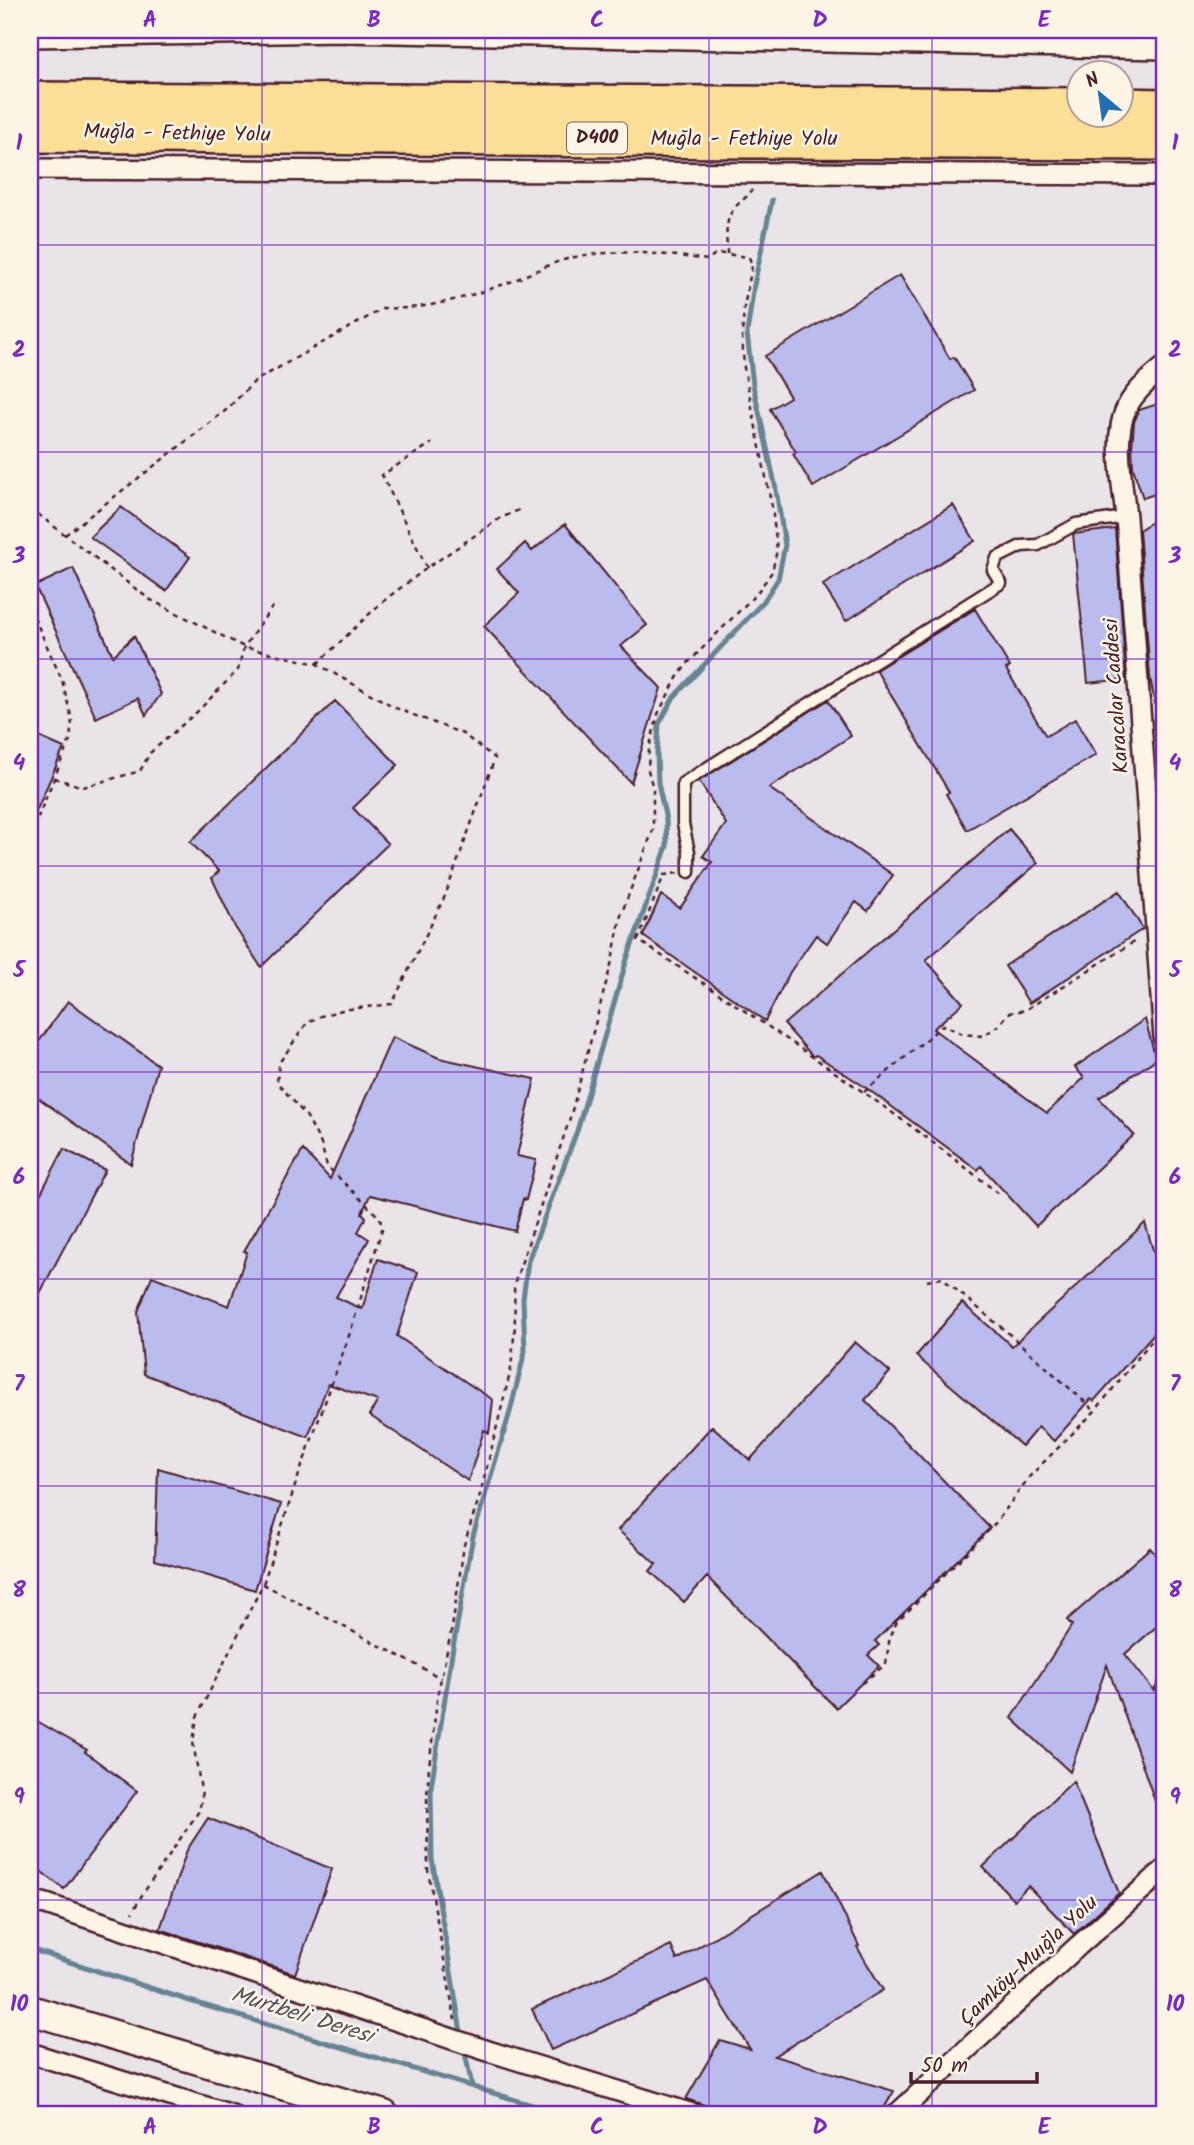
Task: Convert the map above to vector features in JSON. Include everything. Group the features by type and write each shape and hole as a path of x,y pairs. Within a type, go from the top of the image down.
{"highway":[{"name":"Muğla - Fethiye Yolu","path":"30,101 1064,107"},
{"path":"1134,107 1164,108"},
{"name":"Muğla - Fethiye Yolu","path":"30,133 748,139 883,156 1164,141"}],"street":[{"path":"30,37 345,31 1078,39 1164,49"},
{"path":"30,169 754,172 883,156 1164,174"},
{"name":"Karacalar Caddesi","path":"1164,367 1144,384 1126,408 1119,442 1164,1038"},
{"name":"Çamköy-Muığla Yolu","path":"896,2115 1078,1945 1164,1870"},
{"path":"30,1905 44,1903 458,2041 696,2115"},
{"path":"30,2010 384,2115"},
{"path":"30,2053 232,2115"}],"lane":[{"path":"689,872 689,852 683,824 683,783 1001,583 993,570 998,558 1021,546 1038,545 1076,524 1126,517"}],"path":[{"path":"727,254 727,222 734,208 745,201 753,188 754,172"},
{"path":"65,535 225,411 255,382 384,308 403,309 434,305 510,282 545,266 579,256 615,253 708,260 716,253 749,257 752,266 744,307 742,336 744,368 772,507 777,550 772,572 757,594 687,664 658,714 649,749 648,770 653,789 653,830 621,915 612,961 570,1118 514,1285 511,1369 480,1495 464,1545 452,1628 441,1678 427,1796 428,1870 458,2041"},
{"path":"427,568 382,475 432,443"},
{"path":"30,508 149,599 244,647 317,664 398,709 463,734 495,758 445,896 392,1004 342,1010 307,1023 279,1063 277,1082 307,1117 321,1144 327,1166 380,1218 382,1229 351,1330 263,1584 197,1717 193,1742 202,1796 199,1811 132,1912 129,1932"},
{"path":"317,664 382,603 427,568 499,519 519,510"},
{"path":"54,778 83,787 140,771 150,753 198,711 238,670 244,647 273,606"},
{"path":"30,608 62,680 72,720 70,740 30,835"},
{"path":"689,872 664,874 638,940 863,1093 999,1194"},
{"path":"863,1093 943,1025 963,1034 982,1036 998,1026 1009,1013 1025,1010 1155,929"},
{"path":"927,1281 942,1278 1095,1411"},
{"path":"862,1683 886,1664 890,1635 897,1622 995,1524 1030,1475 1095,1411 1164,1325"},
{"path":"263,1584 441,1678"}],"building":[{"path":"900,275 950,359 954,357 974,390 813,487 770,409 790,397 765,356"},
{"path":"1164,402 1164,491 1143,498 1133,468 1134,422 1139,410"},
{"path":"953,505 975,541 846,621 823,585"},
{"path":"121,507 190,557 166,591 90,537"},
{"path":"1164,514 1164,710 1156,710 1150,677 1139,530"},
{"path":"565,524 647,625 621,646 661,688 631,783 484,626 519,593 497,569 525,543 532,551"},
{"path":"1115,529 1126,679 1088,683 1073,534"},
{"path":"73,568 113,656 134,636 161,694 146,715 138,698 96,718 35,586"},
{"path":"975,609 1010,667 1006,669 1046,736 1075,719 1096,755 967,830 946,794 949,792 876,670"},
{"path":"828,700 851,736 769,788 893,875 868,911 856,902 827,943 816,935 790,972 765,1021 643,936 661,895 680,908 712,862 703,856 726,824 699,781"},
{"path":"335,701 398,765 353,808 388,844 261,967 235,927 212,878 219,871 190,842"},
{"path":"30,733 64,748 30,825"},
{"path":"1009,829 1038,863 926,960 963,1003 933,1029 1047,1113 1084,1078 1075,1067 1145,1019 1156,1059 1099,1098 1134,1135 1036,1226 981,1166 978,1170 865,1087 816,1055 813,1057 784,1024"},
{"path":"1119,891 1143,929 1029,1003 1005,966"},
{"path":"68,1001 158,1065 131,1164 30,1092 30,1054"},
{"path":"392,1037 439,1058 535,1079 517,1156 536,1160 515,1231 370,1195 362,1213 366,1217 358,1232 369,1239 336,1297 362,1309 378,1259 418,1272 397,1336 493,1400 489,1433 484,1430 468,1481 369,1415 378,1401 328,1384 308,1437 144,1374 138,1312 152,1276 229,1306 247,1252 244,1251 303,1150 330,1179"},
{"path":"64,1149 105,1170 30,1312 30,1214"},
{"path":"1145,1223 1164,1287 1164,1322 1094,1401 1091,1399 1054,1441 1038,1427 1022,1446 916,1356 962,1303 1012,1346"},
{"path":"855,1342 890,1372 865,1400 990,1528 875,1641 879,1645 868,1655 879,1666 836,1708 707,1577 684,1602 650,1571 656,1564 618,1530 712,1426 750,1460"},
{"path":"158,1468 281,1504 255,1590 155,1560"},
{"path":"1150,1548 1164,1564 1164,1620 1125,1654 1154,1691 1164,1670 1162,1821 1107,1665 1070,1772 1012,1718 1072,1625 1067,1620"},
{"path":"30,1717 87,1750 85,1752 137,1791 64,1889 30,1863"},
{"path":"1073,1781 1119,1893 1074,1934 1028,1886 1014,1900 983,1867"},
{"path":"208,1818 332,1869 295,1974 160,1929 187,1850"},
{"path":"823,1871 859,1946 857,1947 883,1990 774,2056 894,2091 880,2115 736,2115 686,2099 720,2040 750,2049 707,1980 551,2050 532,2009 671,1946 677,1960"}],"waterway":[{"path":"462,2038 432,1859 431,1787 452,1653 473,1536 525,1351 523,1299 528,1261 577,1131 626,962 667,846 666,820 658,783 659,724 674,697 763,602 778,579 785,545 775,484 753,385 747,333 772,200"},
{"name":"Murtbeli Deresi","path":"30,1949 190,2001 565,2115"},
{"path":"464,2048 472,2086"}]}
